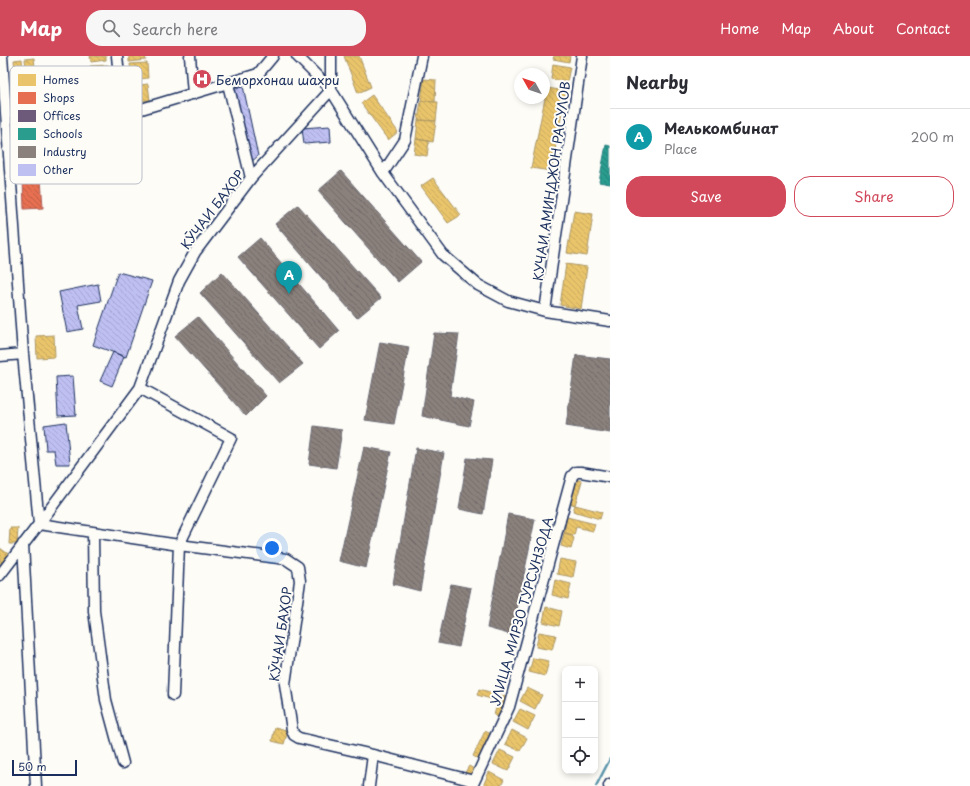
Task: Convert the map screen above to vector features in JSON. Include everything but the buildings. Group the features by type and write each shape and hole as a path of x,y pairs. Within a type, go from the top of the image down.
{"street":[{"path":"2,56 10,176"},
{"path":"117,56 118,66"},
{"path":"190,56 193,94"},
{"path":"142,109 258,74 273,56"},
{"path":"297,56 331,90 383,173 443,255 478,285 508,301 545,311 610,321"},
{"path":"331,56 331,90"},
{"path":"383,173 405,140 422,56"},
{"name":"КУЧАИ АМИНДЖОН РАСУЛОВ","path":"545,311 582,56"},
{"path":"228,84 251,178"},
{"name":"КӮЧАИ БАҲОР","path":"0,575 140,388 179,281 195,252 251,178 331,90"},
{"path":"11,184 23,354 39,524"},
{"path":"0,356 23,354"},
{"path":"140,388 231,438 179,545 173,695"},
{"name":"УЛИЦА МИРЗО ТУРСУНЗОДА","path":"473,784 509,706 572,476 576,472 581,472 610,477"},
{"name":"КӮЧАИ БАҲОР","path":"39,524 92,533 286,559 298,567 300,581 285,684 294,735 299,738 373,755 473,784"},
{"path":"92,533 94,611 106,700 123,763"},
{"path":"23,544 36,786"},
{"path":"369,786 373,755"}],"waterway":[{"path":"596,786 610,759"}],"place":[{"name":"Беморхонаи шахри","path":"202,79"},
{"name":"Мелькомбинат","path":"289,294"}]}
